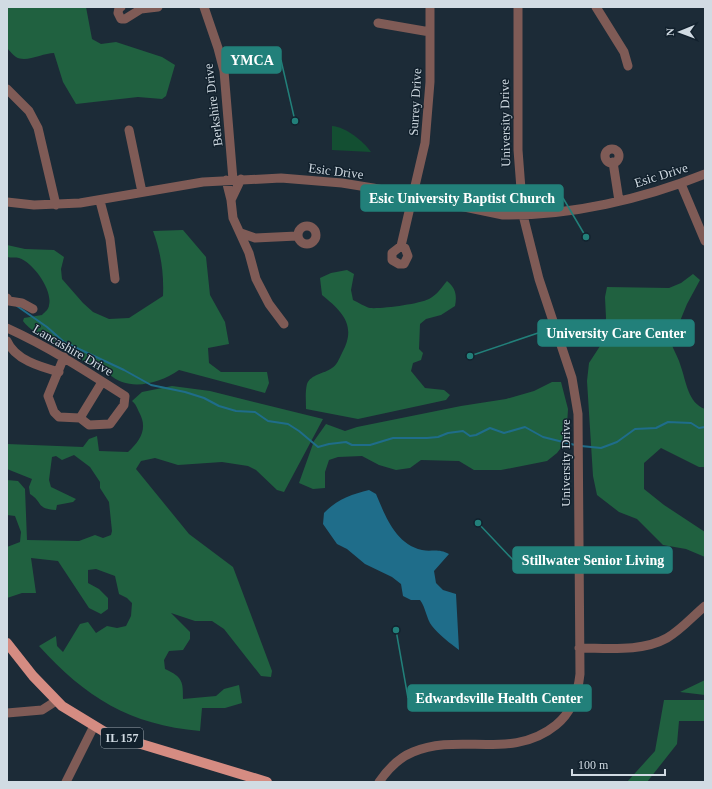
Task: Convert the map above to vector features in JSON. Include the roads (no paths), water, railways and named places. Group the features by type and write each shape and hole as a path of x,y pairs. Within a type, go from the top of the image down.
{"main road":[{"name":"IL 157","path":"7,643 33,676 56,701 77,716 108,734 267,782"}],"street":[{"path":"120,7 118,13 120,19 125,19 141,9 158,7"},
{"name":"Berkshire Drive","path":"204,7 224,71 231,136 233,180 231,200 233,218 249,254 261,291 268,304 284,324"},
{"name":"Surrey Drive","path":"401,246 414,197 425,143 428,117 430,7"},
{"name":"University Drive","path":"380,782 387,772 401,758 429,747 522,743 536,738 549,731 567,713 574,700 579,681 578,442 576,396 572,378 537,274 523,215 518,150 518,7"},
{"path":"596,7 624,52 628,66"},
{"path":"378,23 430,32"},
{"path":"7,89 29,111 38,128 56,205"},
{"path":"129,130 142,192"},
{"path":"613,162 618,201"},
{"name":"Esic Drive","path":"7,202 34,206 56,205 100,201 171,186 233,180 280,178 311,180 365,187 503,215 523,215 543,214 618,201 681,184 705,174"},
{"path":"231,200 233,180"},
{"path":"681,184 705,241"},
{"path":"100,201 110,239 115,279"},
{"path":"240,233 262,238 297,236"},
{"path":"249,254 255,243 262,238"},
{"path":"8,302 22,303 33,309"},
{"name":"Lancashire Drive","path":"7,328 64,357 124,396 124,405 110,424 90,425 80,418"},
{"path":"7,341 16,352 30,363 59,372"},
{"path":"64,357 48,396 54,412 59,417 80,418 102,382"},
{"path":"579,648 636,647 658,642 677,631 705,606"},
{"path":"7,712 42,710 56,701"},
{"path":"66,782 94,726"}],"water":[{"path":"369,490 376,494 392,528 405,542 422,550 445,552 449,554 434,571 436,583 443,590 456,594 459,650 441,636 432,626 420,600 411,600 403,596 401,584 392,577 365,564 347,549 337,544 323,524 324,513 334,504 356,493"}],"waterway":[{"path":"17,306 47,327 64,342 124,370 151,385 185,392 204,398 219,406 236,411 255,412 268,421 288,424 318,447 346,442 352,445 370,445 393,438 438,437 448,433 463,431 470,436 476,435 490,428 504,433 525,427 543,437 575,445"},
{"path":"581,446 601,448 617,442 635,429 656,428 668,422 691,423 699,428 705,427"}],"place":[{"name":"YMCA","path":"295,121"},
{"name":"Esic University Baptist Church","path":"586,237"},
{"name":"University Care Center","path":"470,356"},
{"name":"Stillwater Senior Living","path":"478,523"},
{"name":"Edwardsville Health Center","path":"396,630"}]}
